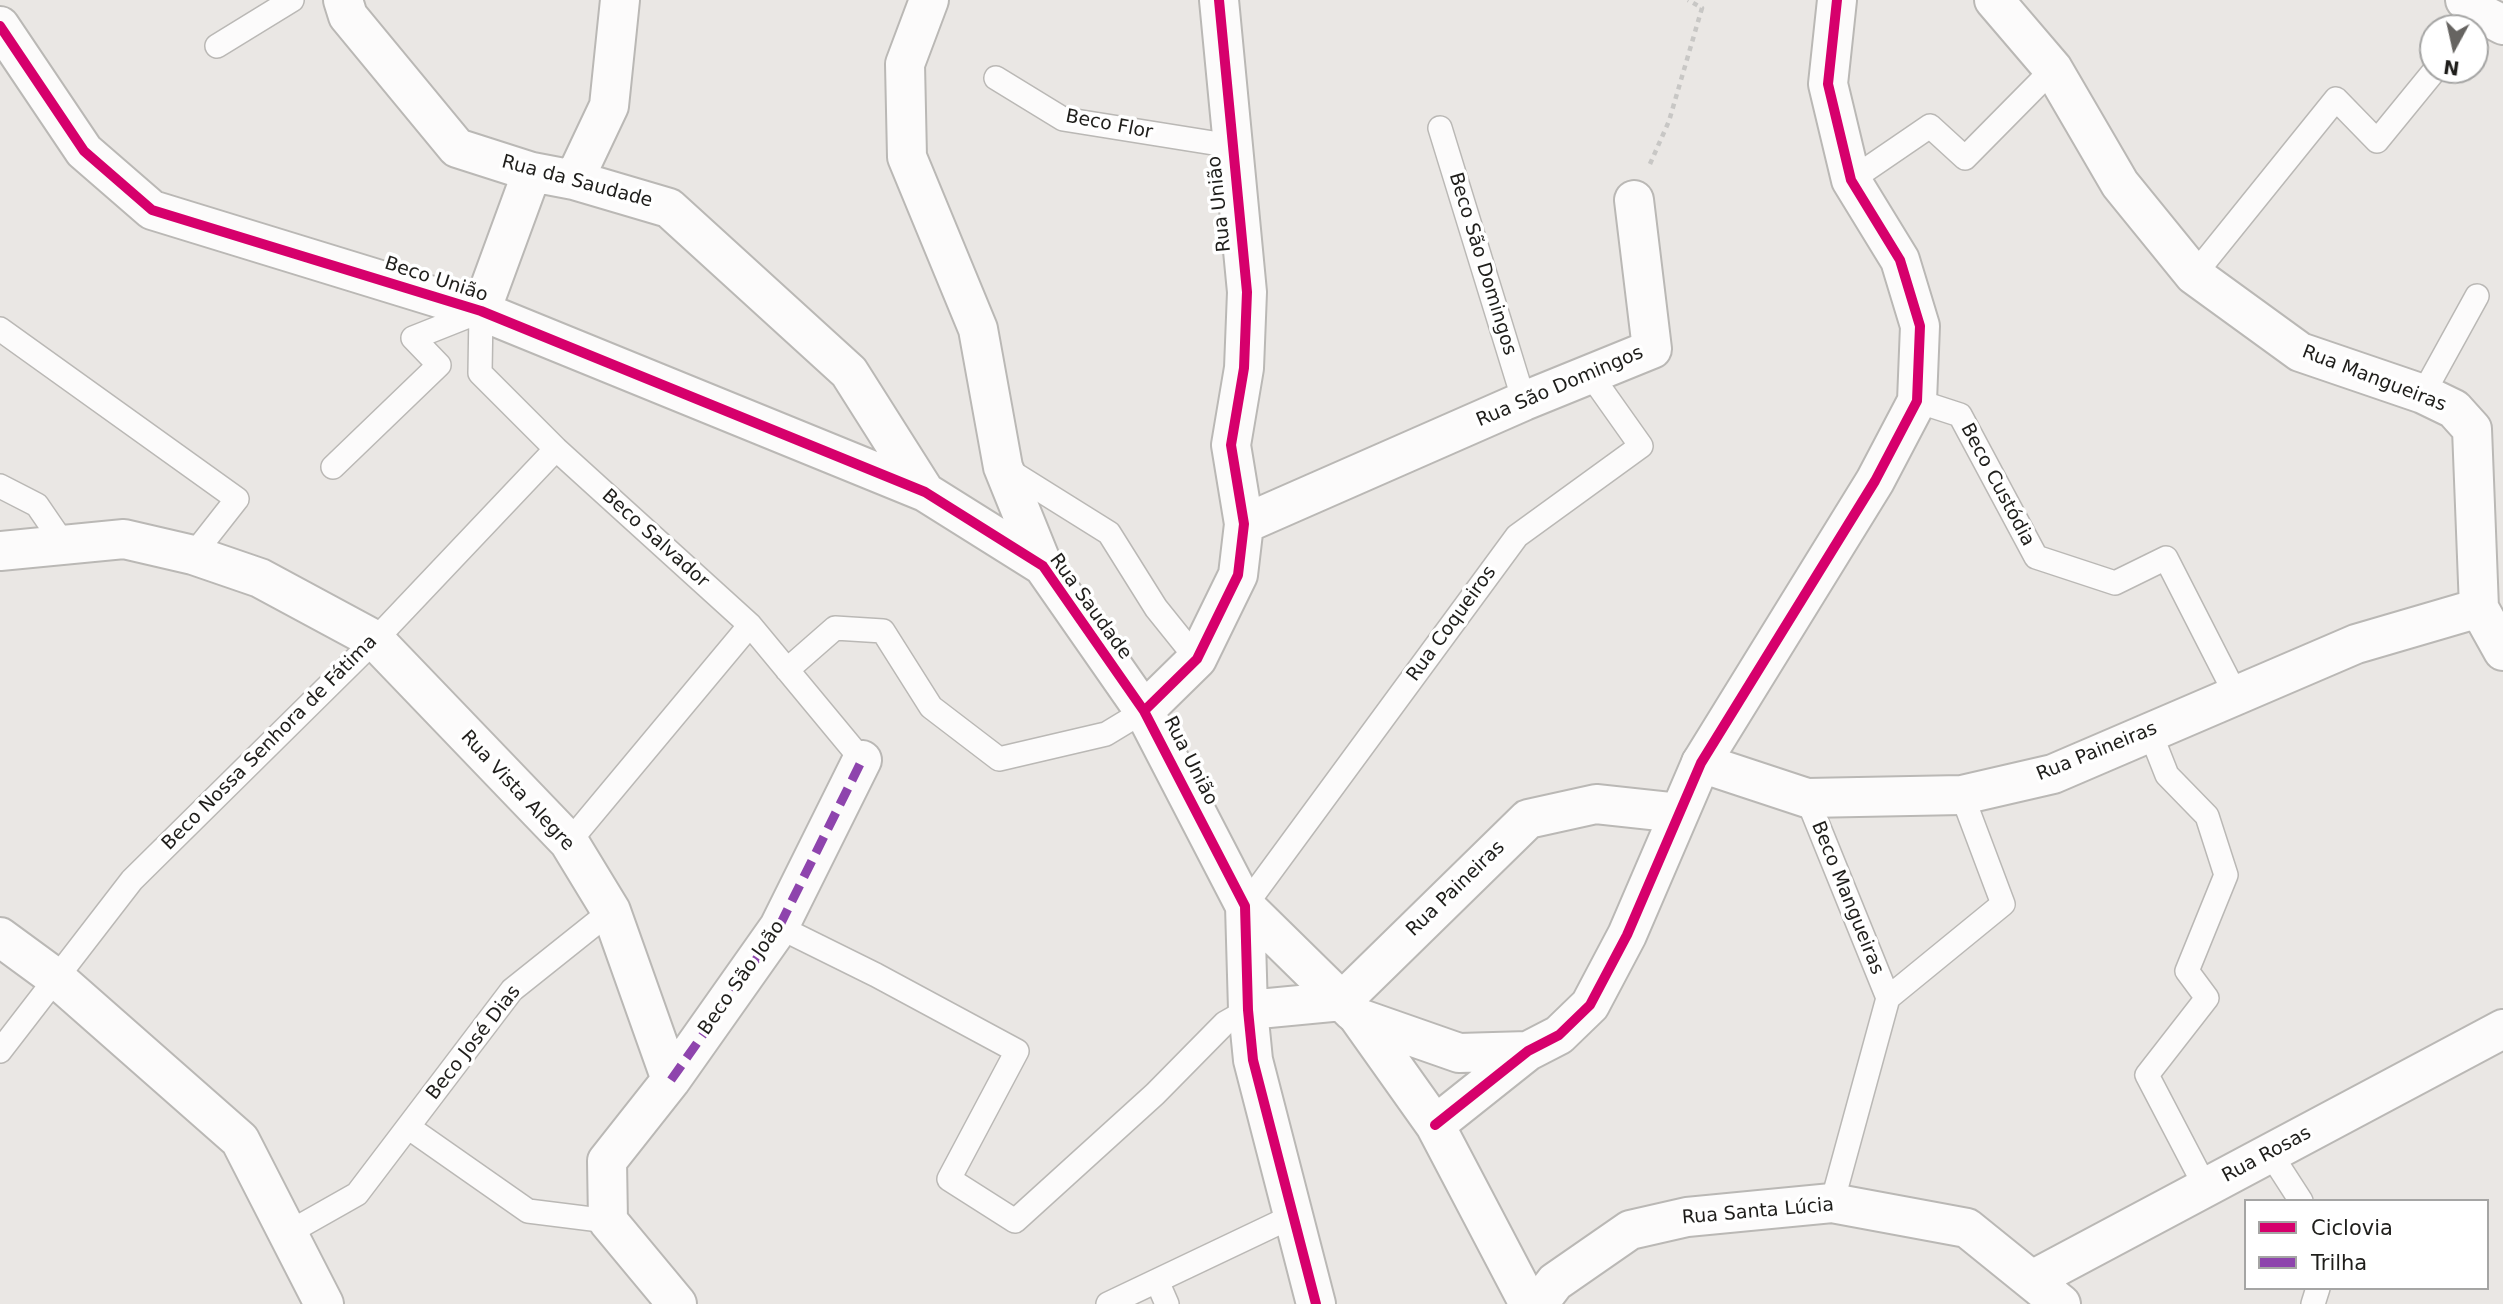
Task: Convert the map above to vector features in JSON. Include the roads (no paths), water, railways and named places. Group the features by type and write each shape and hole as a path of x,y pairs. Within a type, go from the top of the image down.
{"street":[{"name":"Rua da Saudade","path":"343,0 348,16 457,148 532,172 574,180 669,208 849,372 925,492"},
{"path":"574,180 609,106 620,0"},
{"path":"929,0 905,64 908,157 978,329 1003,467 1043,566"},
{"name":"Rua União","path":"1219,0 1247,292 1244,368 1231,445 1244,524 1238,575 1197,659 1144,711 1245,906 1248,1010 1253,1060 1316,1304"},
{"path":"1435,1125 1528,1051 1559,1035 1590,1005 1627,936 1701,763 1875,481 1917,401 1920,326 1900,261 1851,180 1828,83 1837,0"},
{"name":"Rua Mangueiras","path":"1994,0 2053,69 2120,184 2194,275 2300,352 2423,394 2454,409 2472,429 2479,608 2503,651"},
{"name":"Beco União","path":"0,26 84,151 152,210 481,312 925,492"},
{"path":"481,312 532,172"},
{"name":"Rua São Domingos","path":"1244,524 1524,401 1652,349 1634,200"},
{"name":"Rua Saudade","path":"925,492 1043,566 1144,711"},
{"name":"Rua Vista Alegre","path":"0,551 63,542 124,539 193,555 260,578 375,640 569,842 611,911 671,1080"},
{"name":"Rua Paineiras","path":"1701,763 1807,798 1962,795 2053,774 2356,644 2479,608"},
{"name":"Beco São João","path":"671,1080 779,928 862,760"},
{"name":"Rua Paineiras","path":"1350,1009 1528,820 1596,804 1679,813"},
{"path":"1245,906 1350,1009 1435,1125 1529,1304"},
{"path":"0,937 56,978 240,1140 324,1304"},
{"path":"1248,1010 1350,1009 1459,1053 1528,1051"},
{"name":"Rua Rosas","path":"2032,1280 2503,1029"},
{"path":"671,1080 607,1161 608,1221 677,1304"},
{"name":"Rua Santa Lúcia","path":"1538,1304 1555,1282 1630,1230 1687,1217 1832,1203 1967,1228 2061,1304"}],"lane":[{"path":"217,46 292,0"},
{"path":"1851,180 1930,126 1965,158 2053,69"},
{"name":"Beco Flor","path":"996,78 1063,119 1232,146"},
{"path":"2194,275 2336,99 2377,141 2424,84"},
{"name":"Beco São Domingos","path":"1440,128 1524,401"},
{"path":"2423,394 2477,296"},
{"path":"333,467 439,365 413,338 481,312"},
{"name":"Beco Salvador","path":"481,312 480,373 556,449 750,625 862,760"},
{"path":"0,329 237,499 193,555"},
{"name":"Rua Coqueiros","path":"1245,906 1517,536 1641,446 1590,374"},
{"name":"Beco Custódia","path":"1917,401 1960,415 2036,557 2115,583 2166,558 2236,695"},
{"name":"Beco Nossa Senhora de Fátima","path":"0,1051 132,880 375,640 556,449"},
{"path":"1003,467 1109,533 1156,608 1197,659"},
{"path":"0,486 37,505 63,542"},
{"path":"569,842 750,625"},
{"path":"787,670 835,628 883,631 931,707 999,759 1106,733 1144,711"},
{"path":"2150,732 2167,775 2207,816 2226,875 2187,971 2207,998 2147,1075 2206,1188"},
{"name":"Beco Mangueiras","path":"1832,1203 1888,998 2003,904 1962,795"},
{"name":"Beco Mangueiras","path":"1807,798 1888,998"},
{"name":"Beco José Dias","path":"288,1233 357,1194 512,990 611,911"},
{"path":"779,928 876,975 1017,1051 949,1179 1014,1222 1155,1094 1225,1023 1248,1010"},
{"path":"408,1127 528,1212 608,1221"},
{"path":"2270,1153 2300,1199"},
{"path":"1108,1304 1293,1216"},
{"path":"1157,1281 1167,1304"}]}
